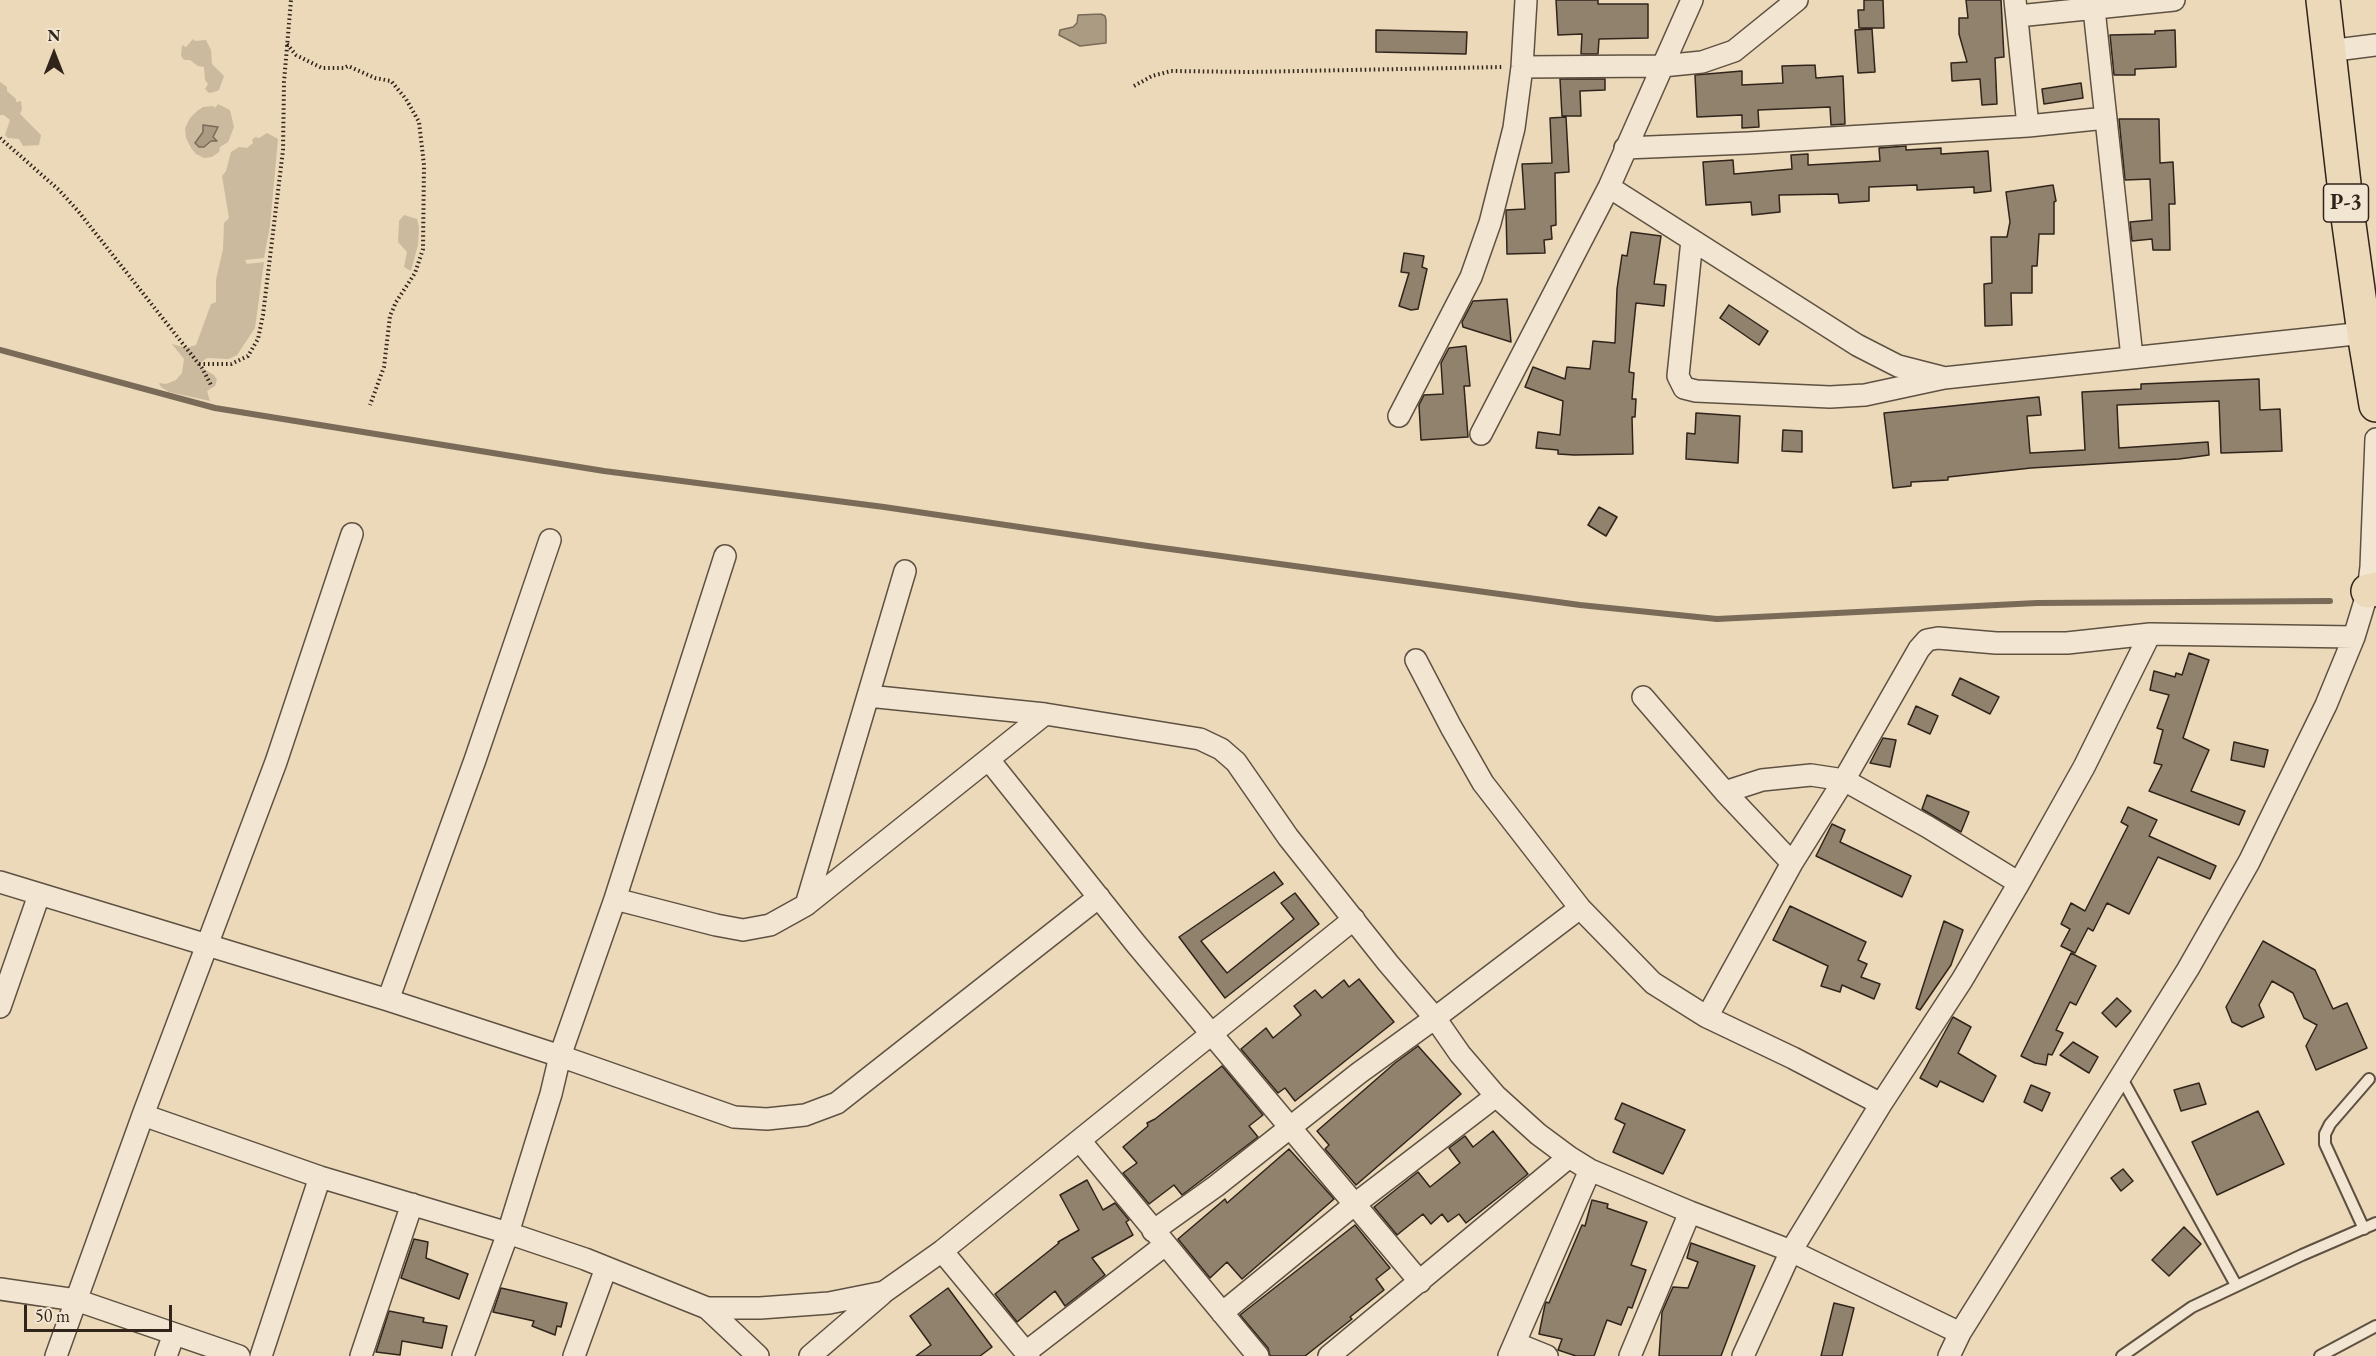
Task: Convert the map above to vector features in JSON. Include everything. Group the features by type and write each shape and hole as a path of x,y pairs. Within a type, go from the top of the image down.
{"main road":[{"name":"P-3","path":"2323,0 2328,51 2367,291 2364,333 2376,405"}],"street":[{"path":"1399,416 1471,277 1486,234 1514,128 1522,67 1526,0"},
{"path":"1481,434 1609,187 1692,0"},
{"path":"1522,67 1662,66 1702,62 1734,51 1797,0"},
{"path":"2028,126 2017,8 2174,0"},
{"path":"2094,4 2132,357"},
{"path":"2328,51 2376,45"},
{"path":"1625,148 2028,126 2106,118"},
{"path":"1609,187 1857,345 1898,366 1944,378"},
{"path":"1692,240 1678,376 1684,388 1696,391 1830,397 1865,395 1944,378 2364,333"},
{"path":"1949,1356 1960,1333 2188,969 2249,862 2326,705 2372,590 2376,439"},
{"path":"56,1356 143,1115 276,762 352,534"},
{"path":"388,1000 475,760 550,540"},
{"path":"463,1356 508,1233 551,1094 560,1056 615,899 725,556"},
{"path":"806,905 905,571"},
{"path":"1707,1017 1792,863 1844,780 1919,648 1927,640 1938,638 1996,643 2067,643 2150,634 2354,637"},
{"path":"1743,1356 1791,1251 1881,1104 1962,980 2019,883 2084,767 2150,634"},
{"path":"1416,660 1450,728 1483,783 1580,908 1653,983 1707,1017 1881,1104"},
{"path":"868,696 1045,714 1200,739 1221,749 1236,762 1288,837 1388,963 1435,1018 1460,1054 1496,1096 1538,1134 1569,1158 1590,1170 1791,1251 1960,1333"},
{"path":"1643,697 1725,792 1792,863"},
{"path":"615,899 743,930 770,925 806,905 1045,714"},
{"path":"989,760 1099,897 1420,1282"},
{"path":"1725,792 1762,780 1811,775 1844,780 1928,827 2019,883"},
{"path":"0,882 388,1000 560,1056 734,1117 767,1119 805,1115 837,1103 1099,897"},
{"path":"0,1007 39,895"},
{"path":"942,1251 1027,1354 1159,1238 1359,1073 1580,908"},
{"path":"810,1356 884,1292 942,1251 1081,1142 1354,919"},
{"path":"1222,1313 1354,1204 1496,1096"},
{"path":"143,1115 320,1177 508,1233 606,1268 707,1308 760,1308 829,1303 884,1292"},
{"path":"1081,1142 1258,1356"},
{"path":"1329,1356 1569,1158"},
{"path":"1547,1356 1512,1349 1590,1170"},
{"path":"261,1356 320,1177"},
{"path":"361,1356 412,1204"},
{"path":"1630,1356 1690,1212"},
{"path":"574,1356 606,1268"},
{"path":"0,1289 76,1300 238,1356"},
{"path":"707,1308 758,1356"},
{"path":"166,1356 174,1334"}],"lane":[{"path":"2121,1077 2236,1285"},
{"path":"2364,1228 2325,1144 2325,1134 2330,1124 2369,1079"},
{"path":"2122,1356 2192,1308 2236,1285 2376,1223"},
{"path":"2320,1356 2376,1326"}],"path":[{"path":"199,364 231,364 248,356 258,339 263,315 283,150 291,0"},
{"path":"287,44 296,55 322,68 348,66 375,78 391,81 406,99 419,122 424,165 423,249 415,273 396,302 390,316 384,367 370,405"},
{"path":"1134,86 1152,76 1172,71 1249,72 1522,67"},
{"path":"0,138 59,190 78,211 199,364 211,384"}],"shaded area":[{"path":"1101,14 1106,20 1106,43 1080,46 1059,35 1060,30 1073,27 1077,23 1078,15"},
{"path":"193,39 195,41 206,40 211,50 212,64 224,76 219,90 209,93 205,89 208,84 205,80 204,67 190,60 184,60 181,56 182,45 186,47"},
{"path":"0,82 7,87 7,91 16,99 16,102 21,101 20,114 41,135 39,145 23,146 19,139 8,138 5,135 10,120 0,115"},
{"path":"218,104 230,110 234,127 228,142 220,147 219,152 212,157 204,158 191,148 186,138 185,128 197,111 203,107 213,106 215,108"},
{"path":"203,125 218,127 213,137 217,141 211,141 204,147 199,147 195,143 203,132"},
{"path":"267,133 278,139 270,226 264,258 245,260 247,264 264,262 255,328 237,355 229,359 207,358 199,364 217,380 215,386 207,391 210,401 169,392 159,383 166,384 176,380 182,373 184,359 172,344 186,348 196,345 211,304 216,302 216,280 223,249 224,223 229,218 222,176 226,171 231,152 239,147 247,148 253,143 252,140 255,137 259,138"},
{"path":"404,215 417,219 419,227 418,245 411,271 404,267 407,252 398,242 399,221"}],"building":[{"path":"1556,0 1598,0 1598,4 1648,4 1648,38 1599,39 1598,54 1581,54 1582,34 1558,35"},
{"path":"1864,0 1883,0 1884,28 1859,28 1858,10 1864,10"},
{"path":"1966,0 2001,0 2004,57 1995,58 1997,104 1982,105 1980,79 1952,81 1951,63 1967,62 1959,34 1959,18 1968,18"},
{"path":"1872,29 1875,72 1858,73 1855,30"},
{"path":"1376,30 1467,32 1466,54 1376,52"},
{"path":"2175,30 2176,67 2135,69 2135,75 2114,75 2110,35 2155,34 2155,31"},
{"path":"1815,65 1816,78 1843,76 1845,124 1831,125 1830,107 1758,110 1759,127 1742,128 1742,115 1697,117 1695,75 1742,71 1742,85 1783,83 1782,66"},
{"path":"1560,79 1605,79 1605,90 1580,91 1581,116 1562,116"},
{"path":"2081,83 2083,98 2044,104 2042,89"},
{"path":"1566,117 1569,172 1555,173 1556,225 1551,226 1552,239 1544,240 1545,253 1507,254 1506,210 1525,209 1522,164 1552,163 1550,118"},
{"path":"2119,119 2159,119 2160,163 2173,162 2175,204 2169,204 2170,250 2153,250 2152,239 2132,241 2130,222 2152,220 2150,179 2125,180"},
{"path":"1906,146 1906,150 1941,148 1941,154 1988,151 1991,191 1974,193 1974,187 1917,190 1917,185 1869,187 1869,201 1839,203 1838,194 1779,195 1780,212 1752,215 1751,202 1706,205 1703,162 1733,160 1734,174 1792,169 1791,155 1808,154 1808,165 1880,161 1879,148"},
{"path":"2053,185 2056,201 2054,202 2054,234 2039,234 2037,266 2032,266 2032,293 2011,293 2012,325 1985,326 1984,284 1992,283 1991,237 2007,237 2010,222 2006,192"},
{"path":"1631,232 1661,236 1654,284 1666,285 1664,306 1636,303 1629,372 1634,373 1632,399 1636,399 1635,417 1632,417 1633,454 1574,455 1558,454 1558,450 1536,448 1538,432 1560,435 1563,401 1525,387 1533,367 1565,379 1567,367 1590,369 1593,341 1615,343 1617,289 1622,255 1627,256"},
{"path":"1404,253 1424,256 1422,267 1427,269 1418,309 1411,310 1399,306 1409,273 1401,272"},
{"path":"1507,299 1511,342 1463,327 1462,322 1473,301"},
{"path":"1729,305 1768,331 1759,345 1720,318"},
{"path":"1466,346 1470,386 1464,386 1468,437 1421,440 1419,405 1424,395 1443,394 1441,363 1449,348"},
{"path":"2259,379 2260,410 2280,409 2282,451 2221,453 2219,401 2117,405 2119,448 2208,442 2209,455 2179,459 2031,468 1948,477 1948,480 1911,482 1911,486 1893,488 1884,413 2039,397 2041,415 2027,416 2030,453 2085,450 2082,392 2141,389 2141,384"},
{"path":"1696,413 1740,416 1738,463 1686,459 1687,433 1695,434"},
{"path":"1783,430 1802,431 1802,452 1782,451"},
{"path":"1599,507 1617,517 1606,536 1588,525"},
{"path":"2189,653 2209,660 2183,738 2209,750 2191,791 2245,811 2239,825 2149,791 2162,765 2154,763 2163,730 2157,728 2169,695 2150,690 2154,671 2175,677 2176,673 2182,675"},
{"path":"1960,678 1999,697 1990,714 1952,695"},
{"path":"1916,706 1938,716 1930,734 1908,724"},
{"path":"1883,738 1896,740 1890,767 1870,763"},
{"path":"2234,742 2268,750 2264,767 2231,760"},
{"path":"1927,795 1969,812 1961,832 1922,809"},
{"path":"2128,807 2157,820 2149,836 2216,866 2210,879 2158,857 2129,914 2107,903 2093,931 2088,928 2075,953 2061,946 2070,929 2061,924 2071,903 2085,911 2128,826 2121,822"},
{"path":"1832,824 1845,830 1840,842 1911,876 1902,897 1816,856"},
{"path":"1274,872 1283,884 1201,941 1227,973 1294,919 1281,903 1295,893 1319,924 1225,998 1179,937"},
{"path":"1790,906 1866,942 1858,960 1867,964 1861,977 1880,984 1874,999 1842,985 1840,992 1821,986 1828,966 1773,940"},
{"path":"1944,921 1963,930 1951,965 1920,1010 1916,1008"},
{"path":"2263,941 2315,970 2333,1009 2347,1003 2367,1048 2316,1070 2306,1046 2317,1025 2304,1018 2293,993 2272,981 2259,1005 2264,1017 2242,1027 2232,1022 2226,1007"},
{"path":"2071,953 2096,966 2076,1005 2070,1002 2056,1030 2063,1033 2052,1055 2048,1054 2046,1065 2035,1063 2021,1056"},
{"path":"1359,979 1394,1022 1295,1101 1285,1088 1278,1093 1241,1049 1266,1028 1273,1038 1301,1015 1294,1006 1315,990 1322,998 1344,980 1349,987"},
{"path":"2117,998 2131,1011 2116,1027 2102,1013"},
{"path":"1953,1017 1971,1027 1958,1053 1996,1076 1983,1102 1940,1081 1937,1087 1920,1078"},
{"path":"2073,1042 2098,1057 2089,1073 2060,1055"},
{"path":"1418,1046 1461,1094 1356,1185 1325,1149 1329,1145 1317,1131 1395,1063"},
{"path":"1222,1066 1263,1115 1249,1126 1258,1137 1182,1195 1174,1185 1149,1204 1123,1173 1137,1163 1123,1147 1148,1126 1147,1123"},
{"path":"2199,1083 2206,1104 2181,1111 2174,1090"},
{"path":"2031,1085 2050,1093 2042,1111 2024,1102"},
{"path":"1622,1103 1685,1130 1663,1174 1613,1152 1625,1124 1615,1119"},
{"path":"2258,1111 2284,1164 2217,1195 2192,1142"},
{"path":"1493,1131 1528,1174 1466,1223 1459,1214 1448,1222 1442,1214 1431,1224 1423,1214 1397,1235 1374,1207 1418,1172 1430,1187 1460,1163 1449,1148 1465,1136 1473,1147"},
{"path":"1289,1149 1334,1199 1242,1279 1227,1262 1210,1278 1178,1239 1225,1199 1227,1203"},
{"path":"2123,1169 2133,1181 2121,1191 2111,1178"},
{"path":"1087,1180 1103,1210 1115,1203 1129,1220 1126,1222 1133,1235 1092,1258 1105,1275 1065,1306 1055,1291 1017,1322 995,1294 1058,1242 1079,1230 1060,1195"},
{"path":"1592,1200 1608,1204 1607,1208 1647,1222 1631,1265 1646,1270 1632,1308 1628,1307 1621,1325 1607,1320 1594,1356 1576,1356 1558,1350 1562,1339 1539,1334 1546,1302 1549,1303 1582,1225 1585,1226"},
{"path":"1355,1225 1390,1268 1376,1279 1384,1290 1305,1356 1270,1356 1268,1348 1240,1315"},
{"path":"2184,1227 2201,1244 2169,1276 2152,1260"},
{"path":"414,1239 428,1242 426,1258 468,1274 459,1299 401,1278"},
{"path":"1691,1243 1755,1266 1721,1356 1659,1356 1662,1312 1673,1287 1688,1288 1698,1262 1687,1258"},
{"path":"501,1288 567,1303 561,1327 557,1326 555,1335 532,1326 534,1321 493,1312"},
{"path":"948,1288 992,1347 980,1356 916,1356 931,1345 910,1316"},
{"path":"1834,1303 1854,1308 1842,1356 1821,1356"},
{"path":"389,1311 424,1318 423,1322 447,1326 442,1348 402,1341 400,1355 376,1352"}],"waterway":[{"path":"0,350 215,408 604,471 884,507 1148,546 1580,605 1717,619 2037,603 2330,601"}]}
